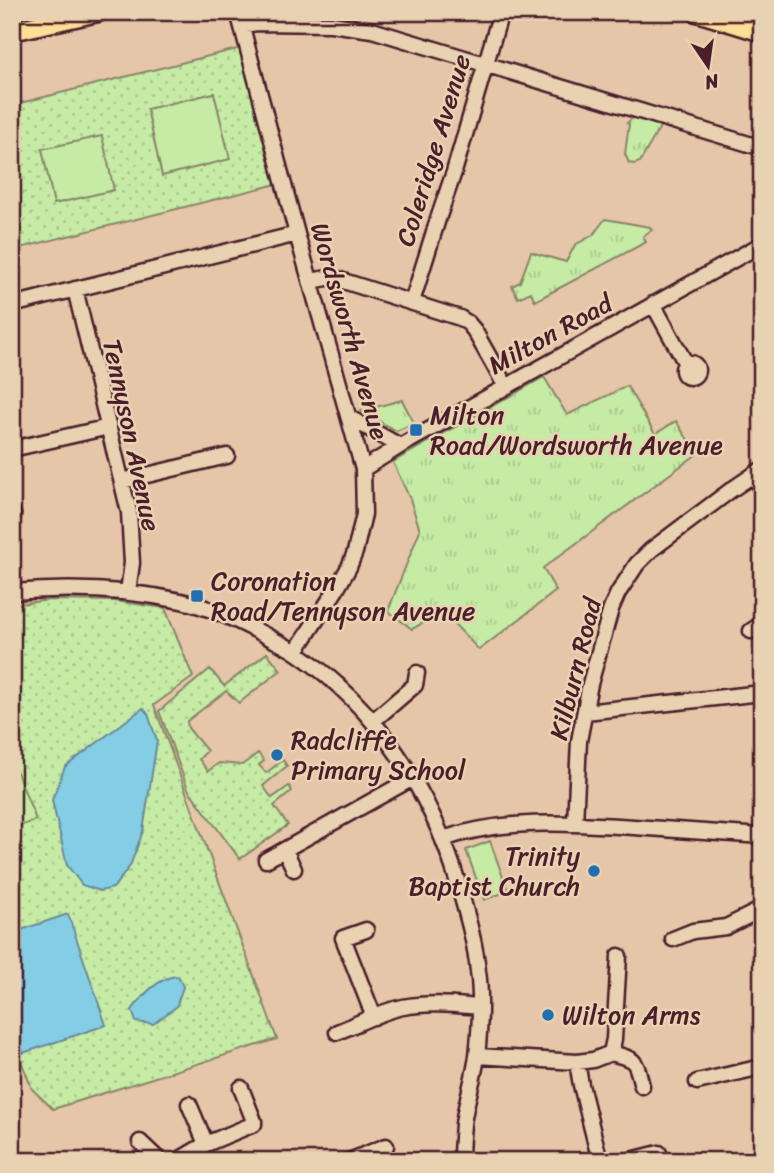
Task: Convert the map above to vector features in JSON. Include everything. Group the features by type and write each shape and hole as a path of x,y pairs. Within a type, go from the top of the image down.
{"main road":[{"path":"12,31 98,12"},
{"path":"698,12 762,32"}],"street":[{"name":"Coleridge Avenue","path":"412,302 501,12"},
{"path":"240,19 258,23 331,24 387,34 762,148"},
{"name":"Wordsworth Avenue","path":"240,19 363,469 364,513 355,552 336,590 296,652"},
{"path":"12,305 297,234"},
{"name":"Milton Road","path":"363,469 762,244"},
{"path":"311,281 334,278 460,318 474,330 506,387"},
{"name":"Tennyson Avenue","path":"75,289 130,512 132,563 128,592"},
{"path":"653,304 686,364"},
{"path":"350,418 400,446"},
{"path":"12,449 109,427"},
{"path":"122,481 227,456"},
{"path":"757,472 762,489"},
{"name":"Kilburn Road","path":"575,823 579,741 590,684 611,609 626,579 651,550 757,472"},
{"path":"12,592 51,588 128,592 184,602 216,613 248,626 296,652 333,680 373,721 413,778 431,811 443,839 469,922 479,972 480,1007 477,1056 463,1124 461,1161"},
{"path":"373,721 415,685 417,673"},
{"path":"585,712 762,693"},
{"path":"266,860 413,778"},
{"path":"443,839 505,825 575,823 762,836"},
{"path":"285,850 294,869"},
{"path":"671,939 693,931 726,927 762,909"},
{"path":"366,930 343,938 374,1017"},
{"path":"611,1054 619,956"},
{"path":"337,1032 407,1006 441,1004 480,1007"},
{"path":"477,1056 577,1062 611,1054 633,1060 642,1086"},
{"path":"577,1062 600,1161"},
{"path":"697,1082 753,1069 762,1072"},
{"path":"177,1161 206,1144 254,1124 241,1088"},
{"path":"189,1104 206,1144"},
{"path":"140,1142 160,1161"},
{"path":"349,1161 386,1146"},
{"path":"627,1161 659,1153 660,1161"}],"green space":[{"path":"241,48 277,184 12,250 12,105"},
{"path":"214,93 230,159 162,176 147,109"},
{"path":"634,117 660,122 661,125 640,162 634,164 629,163 625,154 627,123"},
{"path":"102,136 114,190 54,204 42,149"},
{"path":"605,219 650,227 652,230 643,236 646,242 535,301 531,292 518,298 512,286 520,282 531,252 566,262 575,245 593,235"},
{"path":"544,377 567,415 627,386 655,434 676,421 697,454 543,568 556,591 479,650 443,612 412,629 388,611 420,530 410,499 393,462"},
{"path":"402,400 414,423 397,431 361,411"},
{"path":"50,600 114,601 165,608 193,677 154,705 277,1039 53,1109 32,1089 12,1037 12,605"},
{"path":"267,653 281,670 239,703 226,691 187,721 188,728 207,751 199,759 208,771 219,763 242,765 258,753 264,761 259,765 266,773 283,760 287,766 263,786 272,798 289,786 292,791 274,806 288,825 240,859 188,789 159,711 210,669 224,686"},
{"path":"12,760 36,820 12,829"},
{"path":"490,841 508,891 484,900 466,850"}],"water":[{"path":"143,708 148,714 157,741 143,831 130,866 113,888 100,891 82,885 67,865 52,800 65,767"},
{"path":"68,914 106,1025 23,1053 12,1022 12,933"},
{"path":"175,976 179,977 183,987 176,1007 153,1024 136,1022 132,1010 141,999 150,989"}],"place":[{"name":"Milton Road/Wordsworth Avenue","path":"416,430"},
{"name":"Coronation Road/Tennyson Avenue","path":"197,596"},
{"name":"Radcliffe Primary School","path":"277,755"},
{"name":"Trinity Baptist Church","path":"594,871"},
{"name":"Wilton Arms","path":"548,1015"}]}
